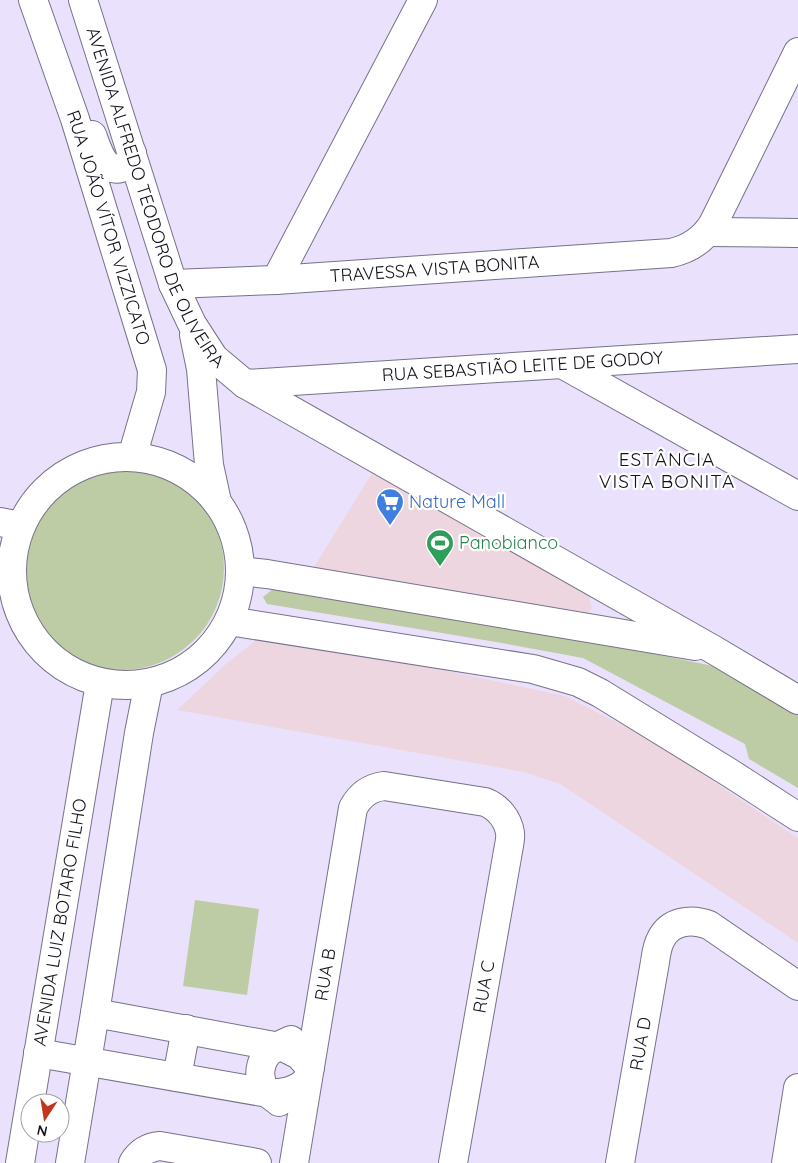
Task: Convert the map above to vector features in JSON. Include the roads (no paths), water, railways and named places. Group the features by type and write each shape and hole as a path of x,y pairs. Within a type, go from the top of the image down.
{"street":[{"name":"RUA JOÃO VÍTOR VIZZICATO","path":"34,0 75,118 152,370 151,392 132,457"},
{"name":"AVENIDA ALFREDO TEODORO DE OLIVEIRA","path":"83,0 173,284 192,324 214,358 245,384 714,650 798,700"},
{"path":"276,280 422,0"},
{"path":"702,238 713,224 798,52"},
{"path":"75,118 90,132 104,163 109,167 115,169 127,165 132,153"},
{"name":"TRAVESSA VISTA BONITA","path":"173,284 276,280 671,253 680,251 702,238 798,233"},
{"path":"192,324 201,369 209,465 217,502"},
{"name":"RUA SEBASTIÃO LEITE DE GODOY","path":"245,384 798,349"},
{"path":"562,364 798,496"},
{"path":"132,457 156,462 179,470 193,479 217,502 227,517 239,552 240,588 229,620 221,636 210,650 197,661 174,675 149,683 133,686 100,683 67,670 40,647 29,633 21,617 6,572 12,557 15,541 10,524 28,512 47,488 65,474 86,464 101,460 132,457"},
{"path":"240,571 714,650"},
{"path":"229,620 533,669 558,675 578,682 600,694 798,817"},
{"name":"AVENIDA LUIZ BOTARO FILHO","path":"20,1163 100,683"},
{"path":"70,1163 139,734 149,683"},
{"name":"RUA C","path":"368,791 378,787 390,786 485,802 494,806 502,813 508,823 510,833 508,857 453,1163"},
{"name":"RUA B","path":"296,1152 353,808 359,798 368,791"},
{"name":"RUA D","path":"620,1163 657,950 660,940 670,928 692,921 709,925 798,986"},
{"path":"38,1053 275,1094 289,1092 302,1085 309,1074 299,1055 278,1046 95,1013"},
{"path":"296,1152 293,1122 276,1099 268,1093 261,1080 260,1070 266,1056 273,1049 300,1034 318,1016"},
{"path":"177,1077 186,1029"},
{"path":"786,1163 798,1088"},
{"path":"133,1163 145,1150 160,1146 257,1163"}],"place":[{"name":"Nature Mall","path":"390,526"},
{"name":"Panobianco","path":"440,567"}],"district":[{"name":"ESTÂNCIA VISTA BONITA","path":"667,470"}]}
